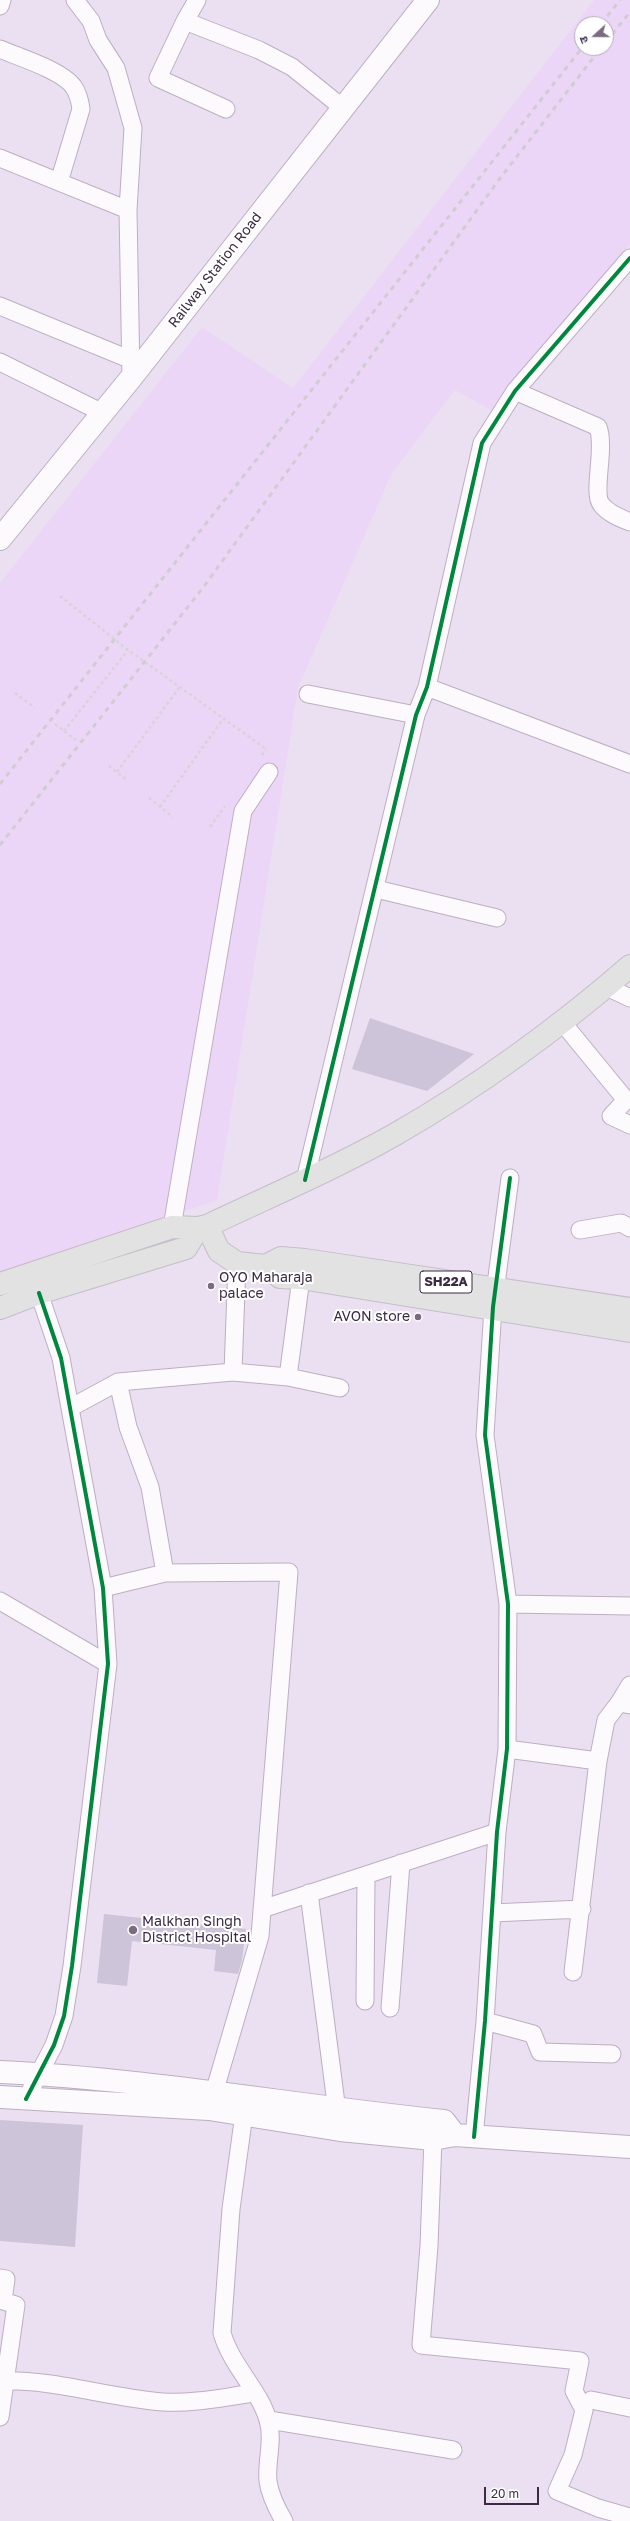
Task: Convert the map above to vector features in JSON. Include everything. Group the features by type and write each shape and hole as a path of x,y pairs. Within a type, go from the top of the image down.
{"main road":[{"path":"0,1284 172,1227 202,1227 305,1180 413,1123 451,1100 562,1022 630,966"},
{"path":"0,1308 39,1293 186,1248 202,1227"},
{"name":"SH22A","path":"202,1227 219,1251 237,1263 265,1266 280,1277 363,1278"},
{"name":"SH22A","path":"265,1266 281,1258 363,1278 494,1298 630,1309"},
{"name":"SH22A","path":"494,1298 630,1331"}],"street":[{"path":"0,6 2,0"},
{"path":"197,0 185,21 158,78 226,109"},
{"name":"Railway Station Road","path":"0,539 103,413 130,368 344,108 428,0"},
{"path":"0,306 130,368 128,210 133,128 116,68 98,40 91,21 79,2"},
{"path":"185,21 259,50 292,67 344,108"},
{"path":"0,49 57,74 72,85 80,98 82,109 59,182"},
{"path":"0,158 128,210"},
{"path":"305,1180 376,889 416,715 427,687 482,443 515,391 630,258"},
{"path":"0,362 103,413"},
{"path":"515,391 598,427 602,437 598,491 600,504 610,513 630,522"},
{"path":"427,687 630,764"},
{"path":"308,694 416,715"},
{"path":"172,1227 243,811 269,772"},
{"path":"376,889 497,918"},
{"path":"607,986 630,998"},
{"path":"562,1022 626,1100 610,1116 630,1125"},
{"path":"465,2136 485,2021 497,1832 507,1749 508,1604 485,1435 494,1298 510,1178"},
{"path":"580,1230 620,1223 630,1228"},
{"path":"232,1372 237,1263"},
{"path":"288,1377 301,1278"},
{"path":"26,2099 54,2045 64,2016 108,1664 103,1588 61,1358 39,1293"},
{"path":"70,1408 118,1382 232,1372 288,1377 340,1388"},
{"path":"118,1382 128,1427 150,1487 165,1573"},
{"path":"103,1588 165,1573 289,1572 260,1936 212,2100"},
{"path":"0,1601 108,1664"},
{"path":"508,1604 630,1606"},
{"path":"573,1972 582,1909 598,1761 606,1720 624,1704 630,1685"},
{"path":"507,1749 598,1761"},
{"path":"262,1909 497,1832"},
{"path":"390,2008 401,1863"},
{"path":"365,2001 366,1875"},
{"path":"309,1893 338,2120"},
{"path":"492,1913 582,1909"},
{"path":"485,2021 533,2034 540,2052 612,2054"},
{"path":"0,2072 39,2074 212,2100 338,2120 433,2139 465,2136 630,2147"},
{"path":"0,2097 26,2099 212,2100 244,2114 338,2120 444,2121 465,2136"},
{"path":"244,2114 230,2209 222,2334 228,2353 254,2393 269,2420 270,2436 268,2480 277,2510 284,2521"},
{"path":"433,2139 429,2246 421,2346 580,2361 574,2391 584,2410 573,2455 556,2490 598,2508 630,2517"},
{"path":"0,2278 6,2279 2,2301 16,2305 3,2380 0,2417"},
{"path":"3,2380 102,2391 163,2402 203,2400 254,2393"},
{"path":"591,2400 630,2408"},
{"path":"269,2420 453,2450"}],"path":[{"path":"60,596 128,650 266,749"},
{"path":"64,731 128,650"},
{"path":"116,772 153,726 180,688"},
{"path":"15,693 35,708"},
{"path":"160,807 223,719"},
{"path":"55,724 76,740"},
{"path":"108,766 127,780"},
{"path":"150,798 174,817"},
{"path":"210,827 229,801"}],"shaded area":[{"path":"594,0 630,0 630,244 496,413 455,390 392,473 298,688 217,1200 0,1275 0,583 202,327 293,388 574,26 574,56 614,56 614,16 582,16"}],"building":[{"path":"370,1018 474,1054 427,1091 352,1069"},
{"path":"104,1914 246,1929 242,1960 238,1974 214,1971 216,1950 132,1941 127,1986 97,1983"},
{"path":"0,2120 83,2125 75,2247 0,2241"}],"railway":[{"path":"607,16 620,0"},
{"path":"614,32 630,12"},
{"path":"0,784 576,56"},
{"path":"0,845 202,589 501,177 595,56"}],"cycle path":[{"path":"305,1180 416,715 427,687 482,443 515,391 630,258"},
{"path":"474,2137 485,2021 497,1832 507,1749 508,1604 485,1435 493,1307 510,1178"},
{"path":"26,2099 54,2045 64,2016 72,1966 108,1664 103,1588 61,1358 39,1293"}],"place":[{"name":"OYO Maharaja palace","path":"211,1286"},
{"name":"AVON store","path":"418,1317"},
{"name":"Malkhan Singh District Hospital","path":"133,1930"}]}
